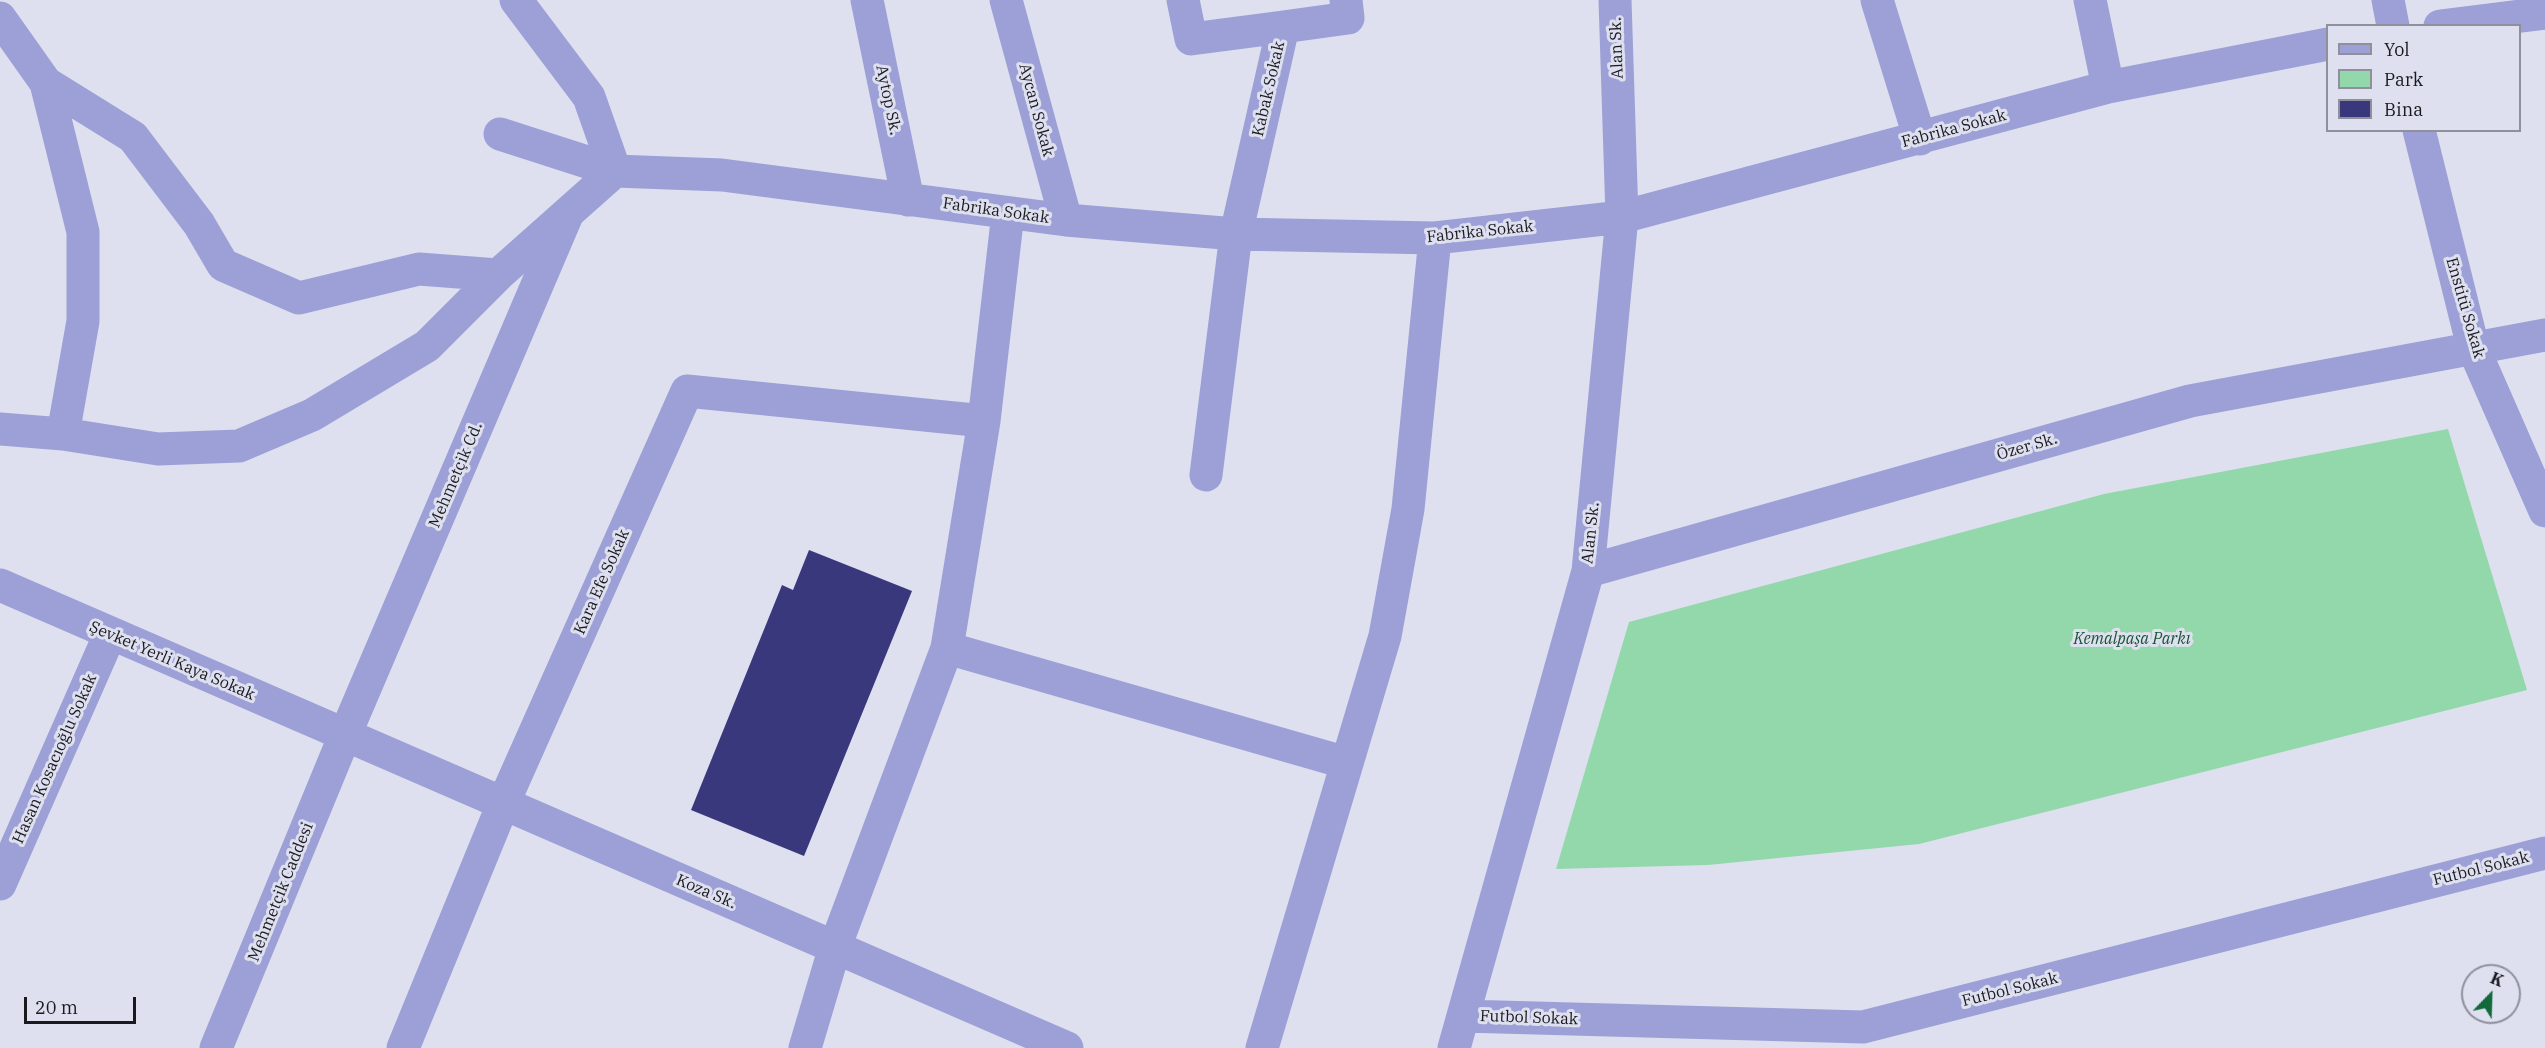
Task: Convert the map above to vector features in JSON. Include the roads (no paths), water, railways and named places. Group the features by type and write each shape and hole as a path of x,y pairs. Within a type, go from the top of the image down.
{"street":[{"path":"0,429 63,434 158,449 239,446 312,415 427,346 498,275 615,171 589,97 516,0"},
{"name":"Aytop Sk.","path":"867,0 908,200"},
{"name":"Aycan Sokak","path":"1006,0 1066,220"},
{"path":"1183,0 1191,39 1282,27"},
{"name":"Kabak Sokak","path":"1206,475 1236,234 1282,27 1348,18 1346,0"},
{"name":"Alan Sk.","path":"1454,1048 1588,571 1622,217 1615,0"},
{"path":"2090,0 2108,87"},
{"path":"2388,0 2393,24"},
{"path":"1887,3 1920,139"},
{"path":"2456,24 2545,13"},
{"path":"5,32 46,83 133,137 199,224 223,265 299,298 419,269 498,275"},
{"name":"Fabrika Sokak","path":"500,134 615,171 722,175 1066,220 1236,234 1435,238 1622,217 2108,87 2326,44"},
{"path":"46,83 83,232 82,321 63,434"},
{"name":"Enstitü Sokak","path":"2419,132 2473,347 2545,511"},
{"path":"805,1048 835,948 947,648 984,421 1008,213"},
{"name":"Mehmetçik Cd.","path":"345,735 567,215"},
{"path":"1262,1048 1385,636 1408,509 1435,238"},
{"name":"Özer Sk.","path":"1588,571 2190,401 2545,335"},
{"name":"Kara Efe Sokak","path":"403,1048 503,804 687,391 984,421"},
{"name":"Şevket Yerli Kaya Sokak","path":"0,585 345,735"},
{"name":"Hasan Kosacıoğlu Sokak","path":"0,884 110,634"},
{"path":"947,648 1347,763"},
{"name":"Koza Sk.","path":"345,735 1067,1048"},
{"name":"Mehmetçik Caddesi","path":"216,1048 345,735"},
{"name":"Futbol Sokak","path":"1463,1016 1863,1028 2545,853"}],"park label":[{"name":"Kemalpaşa Parkı","path":"2132,639"}]}
